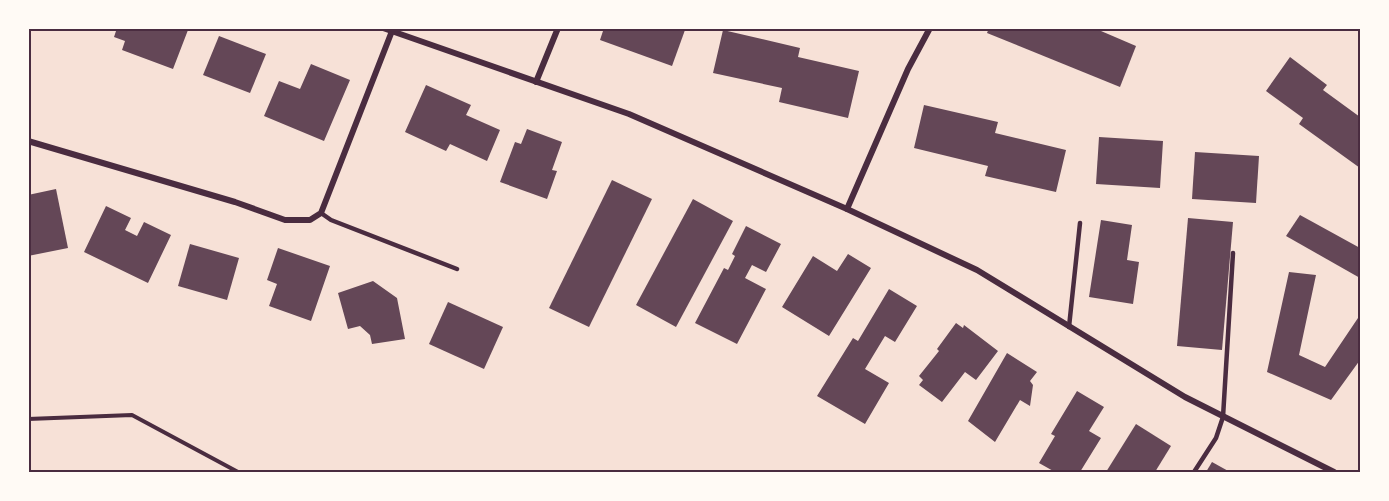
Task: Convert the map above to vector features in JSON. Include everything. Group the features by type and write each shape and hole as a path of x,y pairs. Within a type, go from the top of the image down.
{"street":[{"path":"383,28 629,114 977,270 1185,397 1334,472"},
{"path":"536,82 558,28"},
{"path":"847,210 908,69 930,28"},
{"path":"28,141 234,202 285,220 310,220 321,213 392,31"}],"lane":[{"path":"321,213 331,220 457,269"},
{"path":"1069,327 1080,224"},
{"path":"1194,472 1216,438 1223,417 1233,253"}],"path":[{"path":"28,419 132,415 238,472"}],"building":[{"path":"117,28 183,28 188,30 173,69 122,50 125,41 114,37"},
{"path":"604,28 681,28 685,30 672,66 600,40"},
{"path":"989,28 1094,28 1136,46 1120,87 987,33"},
{"path":"723,30 800,48 798,57 859,71 848,118 779,102 782,88 713,73"},
{"path":"219,36 266,54 250,93 203,75"},
{"path":"1290,57 1327,85 1323,90 1360,117 1360,168 1299,124 1303,118 1266,91"},
{"path":"311,64 350,80 324,141 264,116 279,81 300,89"},
{"path":"426,85 471,105 466,115 500,130 487,161 450,144 446,151 405,132"},
{"path":"924,105 998,122 995,133 1066,150 1056,192 985,176 988,166 914,148"},
{"path":"527,129 562,142 552,170 557,171 547,199 500,182 515,142 521,144"},
{"path":"1099,137 1163,141 1160,188 1096,184"},
{"path":"1195,152 1259,156 1256,203 1192,199"},
{"path":"612,180 652,199 589,327 549,308"},
{"path":"56,189 68,248 28,256 28,195"},
{"path":"693,199 733,221 676,327 636,305"},
{"path":"106,206 131,218 125,230 137,236 144,222 171,235 148,283 84,252"},
{"path":"1300,215 1360,248 1360,278 1286,236"},
{"path":"1188,218 1233,222 1222,350 1177,346"},
{"path":"1101,220 1132,225 1127,260 1139,262 1133,304 1089,297"},
{"path":"746,226 781,244 766,272 752,265 745,278 766,289 737,344 695,323 724,268 728,270 735,256 732,254"},
{"path":"190,244 239,258 227,300 178,286"},
{"path":"278,248 330,266 311,321 269,306 277,284 267,280"},
{"path":"848,254 871,268 829,336 782,307 813,256 837,271"},
{"path":"1289,272 1316,275 1299,355 1325,367 1360,315 1360,360 1331,400 1267,372"},
{"path":"373,281 397,298 405,339 372,344 370,335 360,326 348,329 338,293"},
{"path":"889,289 917,306 895,342 885,336 865,369 889,383 865,424 817,396 853,338 858,341"},
{"path":"448,302 503,327 484,369 429,344"},
{"path":"956,323 963,328 964,325 998,351 976,380 965,372 942,402 919,385 923,380 919,376 939,351 937,349"},
{"path":"1007,353 1037,372 1030,381 1033,385 1030,406 1020,400 995,442 968,421"},
{"path":"1077,391 1104,407 1089,431 1101,438 1080,472 1055,472 1039,463 1055,436 1051,434"},
{"path":"1136,424 1171,446 1155,472 1106,472"},
{"path":"1212,462 1230,472 1206,472"}]}
